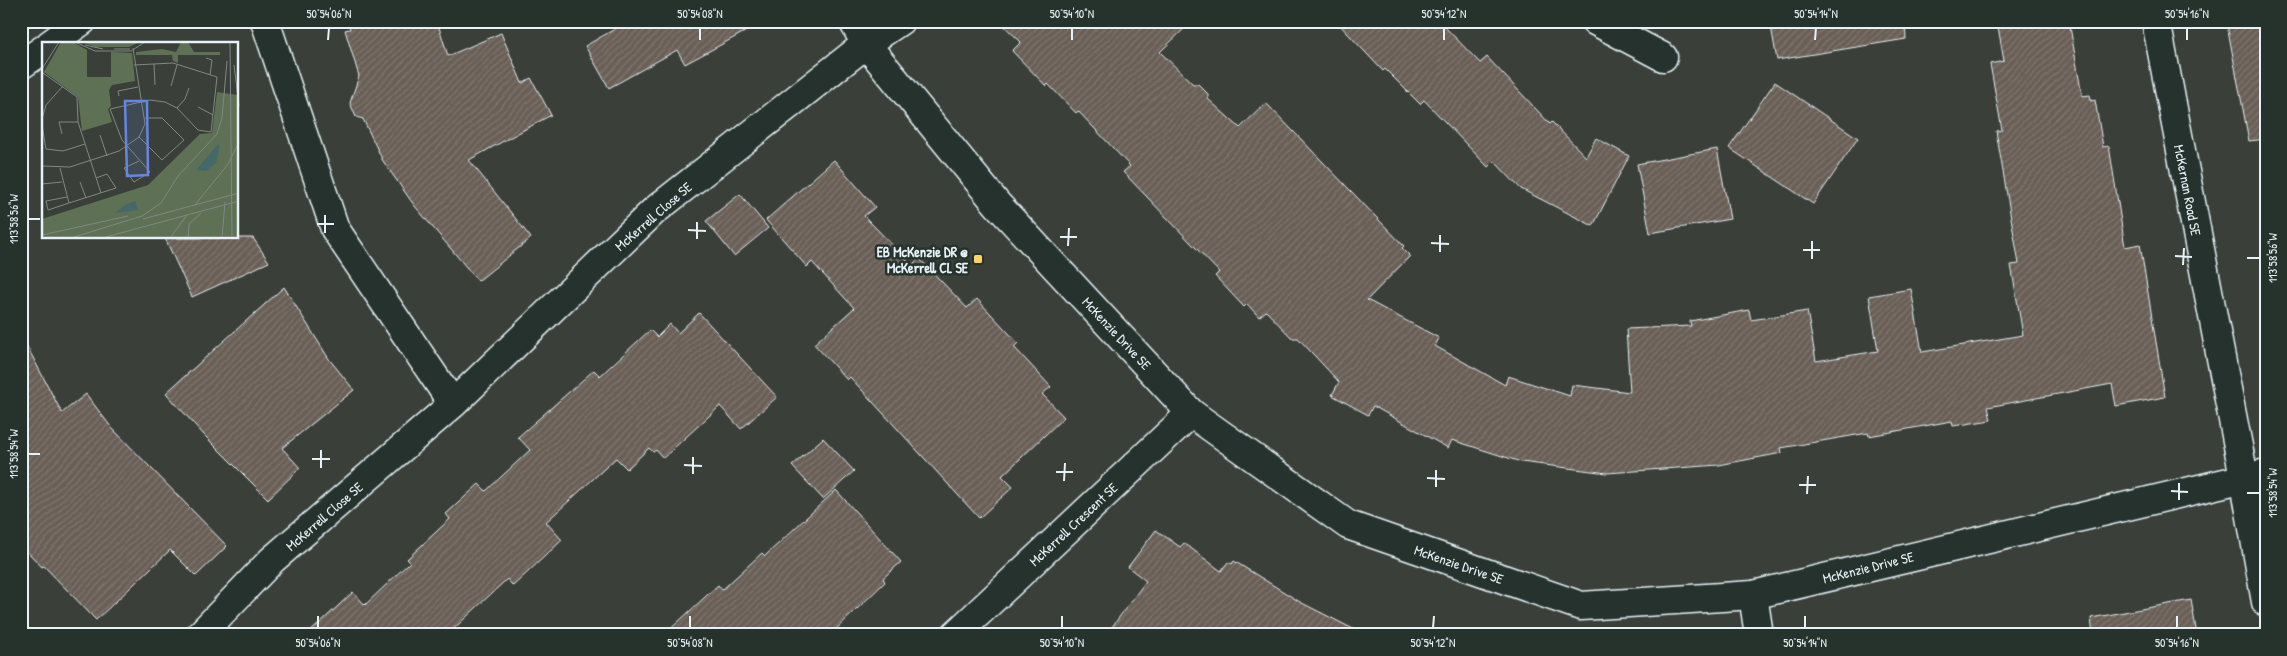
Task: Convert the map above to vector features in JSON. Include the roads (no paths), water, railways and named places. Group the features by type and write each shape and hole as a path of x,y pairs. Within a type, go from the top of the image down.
{"street":[{"path":"53,42 82,21"},
{"path":"265,21 335,229 454,404"},
{"path":"860,33 900,21"},
{"path":"1595,21 1663,57"},
{"name":"McKernan Road SE","path":"2156,21 2255,475 2266,602"},
{"name":"McKerrell Close SE","path":"200,635 272,560 454,404 654,211 860,33"},
{"name":"McKenzie Drive SE","path":"860,33 997,204 1191,413 1348,525 1581,606 1753,595 2255,475"},
{"path":"21,65 42,49"},
{"name":"McKerrell Crescent SE","path":"955,635 1191,413"},
{"path":"1753,595 1759,635"}],"place":[{"name":"EB McKenzie DR @ McKerrell CL SE","path":"978,259"}]}
